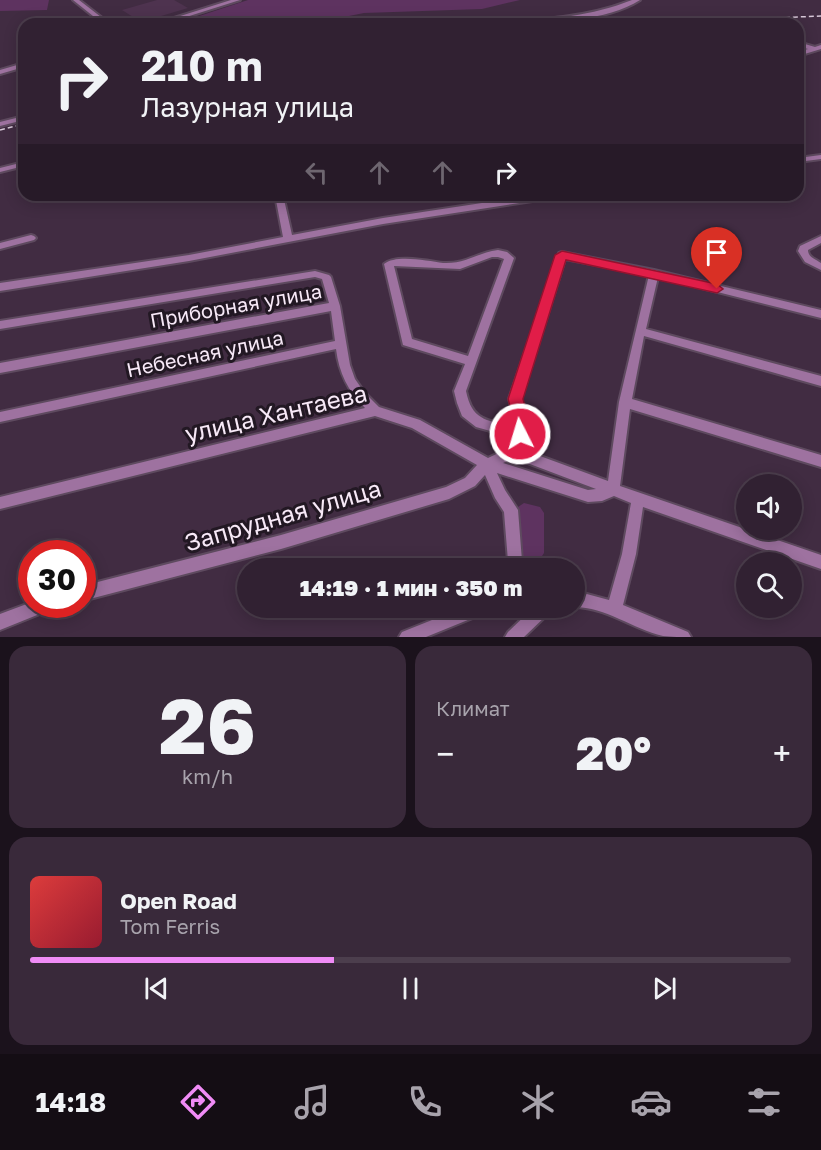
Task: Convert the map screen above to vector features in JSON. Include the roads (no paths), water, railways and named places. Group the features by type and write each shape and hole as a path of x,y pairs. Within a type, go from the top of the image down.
{"street":[{"path":"76,0 100,18"},
{"path":"178,18 237,0"},
{"path":"575,18 615,10 637,0"},
{"path":"804,45 819,48"},
{"path":"804,52 819,48"},
{"path":"0,72 18,67"},
{"path":"0,124 18,120"},
{"path":"804,159 821,157"},
{"path":"0,170 18,166"},
{"path":"280,201 288,240"},
{"path":"487,201 489,205"},
{"path":"0,287 288,240 383,221 514,201"},
{"path":"0,246 31,238"},
{"path":"821,239 803,248 802,252 804,257 821,267"},
{"path":"471,361 407,342 389,264 463,266 495,253 506,255 509,258 460,391 461,406 467,417 476,422 520,434"},
{"path":"514,452 520,434 520,414 515,399 562,255 654,273 821,314"},
{"path":"613,490 625,402 654,273"},
{"name":"Приборная улица","path":"0,325 315,274 326,277 335,306 0,368"},
{"path":"335,306 345,372 355,392 375,411"},
{"path":"640,331 821,381"},
{"name":"Небесная улица","path":"0,417 341,344"},
{"path":"625,402 821,461"},
{"name":"улица Хантаева","path":"0,503 375,411 416,424 487,464 588,496 602,495 613,490"},
{"path":"515,558 511,510 500,494 487,464 514,452 638,499 821,562"},
{"name":"Запрудная улица","path":"96,590 281,542 449,493 470,482 487,464"},
{"path":"614,609 629,554 638,499"},
{"path":"585,601 614,609 683,637"},
{"path":"0,621 18,614"},
{"path":"407,637 455,618"},
{"path":"513,637 533,618"}],"railway":[{"path":"774,18 821,16"},
{"path":"0,130 18,126"}]}
